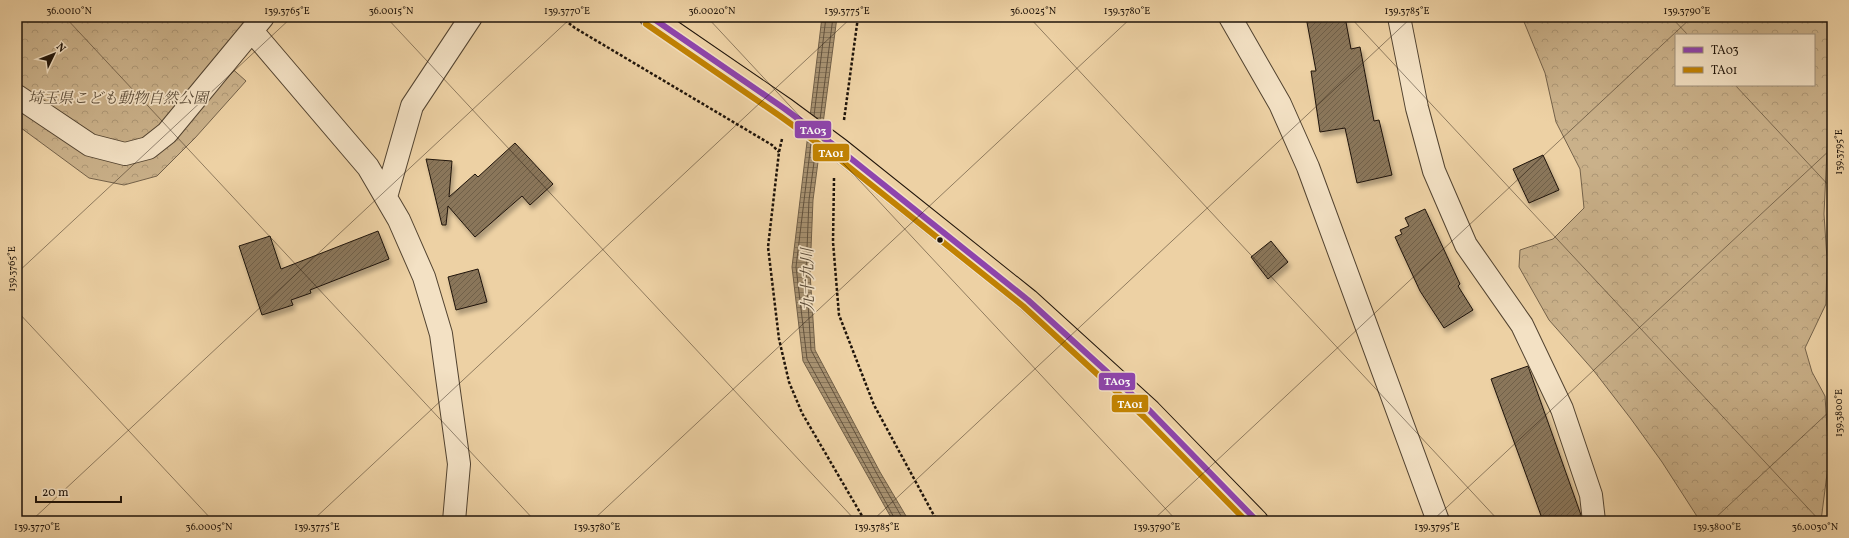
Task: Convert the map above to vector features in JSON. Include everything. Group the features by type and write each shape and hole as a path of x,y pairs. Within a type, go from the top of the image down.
{"main road":[{"path":"651,17 785,109 839,149 1028,300 1150,411 1257,521"}],"street":[{"path":"386,197 412,106 471,17"},
{"path":"1230,17 1280,104 1308,167 1438,521"},
{"path":"1399,17 1417,108 1434,171 1466,245 1522,325 1562,409 1591,495 1594,521"},
{"path":"17,96 90,145 125,154 148,148 167,133 257,24 368,166 399,220 424,277 441,334 459,464 454,521"}],"path":[{"path":"561,17 575,28 772,145 779,152"},
{"path":"858,17 834,179 833,242 839,315 874,405 937,521"},
{"path":"782,139 779,152 768,247 779,339 789,382 802,413 865,521"}],"green space":[{"name":"埼玉県こども動物自然公園","path":"17,17 250,17 219,57 246,81 195,138 157,176 124,185 89,178 17,125"},
{"path":"1522,17 1827,17 1832,39 1832,110 1828,129 1824,214 1827,259 1826,304 1805,348 1812,372 1825,396 1829,458 1821,521 1700,521 1662,462 1631,419 1594,371 1549,320 1519,267 1520,250 1553,239 1584,208 1580,169 1556,122 1545,73"}],"water":[{"name":"九十九川","path":"822,17 837,17 813,200 810,273 815,350 880,472 909,521 893,521 803,361 792,267"}],"building":[{"path":"1306,17 1345,17 1351,49 1360,47 1374,121 1379,120 1392,175 1357,183 1345,128 1320,132 1311,71 1316,71"},
{"path":"515,143 553,184 530,205 522,196 475,237 448,206 446,225 442,225 426,159 452,161 449,197 475,174 478,177"},
{"path":"1543,155 1559,190 1529,203 1513,169"},
{"path":"1425,209 1460,284 1458,286 1473,310 1444,328 1420,291 1395,237 1402,234 1400,230 1409,226 1405,218"},
{"path":"378,231 389,259 310,290 311,293 291,300 293,305 262,315 239,246 270,236 281,269"},
{"path":"1271,241 1288,262 1268,279 1251,257"},
{"path":"478,269 487,302 456,310 448,277"},
{"path":"1528,366 1581,515 1581,521 1543,521 1491,379"}],"transit line":[{"name":"TA03","path":"651,17 785,109 839,149 1028,300 1150,411 1257,521"},
{"name":"TA01","path":"646,24 834,155 1023,306 1144,417 1246,521"}]}
